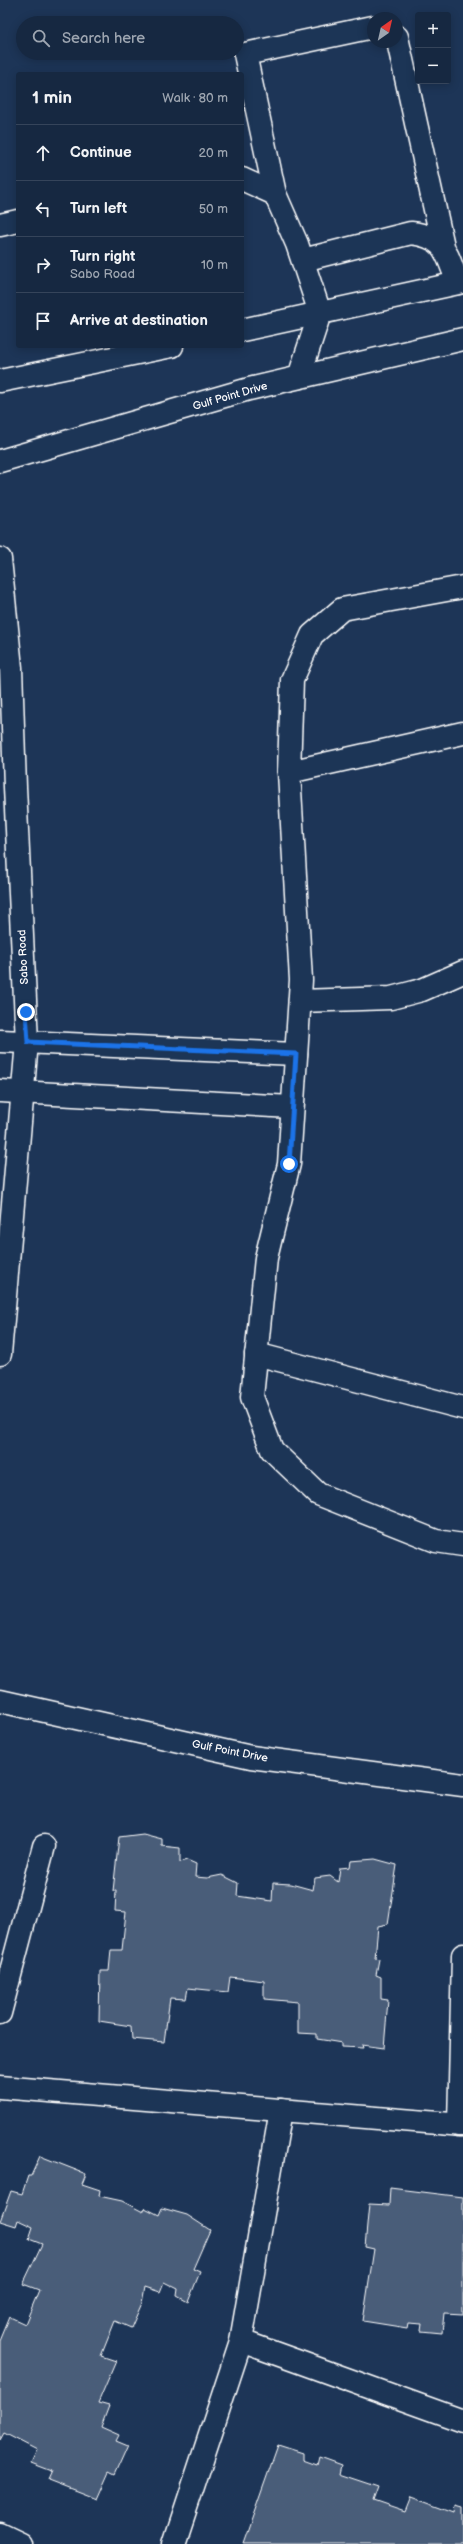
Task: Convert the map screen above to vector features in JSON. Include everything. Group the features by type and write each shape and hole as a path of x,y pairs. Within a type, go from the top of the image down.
{"street":[{"path":"299,377 320,312 303,260 275,194 245,54 367,28"},
{"path":"244,330 460,282 444,246 399,48"},
{"path":"244,180 275,194"},
{"path":"0,225 16,221"},
{"path":"303,260 410,233 428,235 444,246"},
{"name":"Gulf Point Drive","path":"0,461 299,377 463,338"},
{"path":"0,381 162,348"},
{"name":"Sabo Road","path":"0,559 11,668 14,787 28,1042 0,1354"},
{"path":"463,587 342,609 312,635 292,680 289,772 301,980 300,1001 289,1164 266,1258 252,1397 272,1450 318,1494 436,1541 463,1545"},
{"path":"289,772 463,733"},
{"path":"300,1001 391,998 422,990 463,972"},
{"path":"0,1041 296,1054"},
{"path":"0,1091 292,1107"},
{"path":"256,1354 463,1408"},
{"name":"Gulf Point Drive","path":"0,1701 251,1757 463,1785"},
{"path":"0,2013 44,1846"},
{"path":"0,2087 461,2125 463,1955"},
{"path":"174,2544 241,2341 281,2110"},
{"path":"241,2341 463,2421"},
{"path":"0,2534 21,2544"}],"building":[{"path":"143,1834 162,1839 162,1846 180,1848 180,1862 187,1860 196,1864 195,1877 207,1878 222,1875 238,1883 237,1896 272,1901 273,1883 291,1884 313,1890 315,1878 330,1876 338,1882 340,1868 350,1867 351,1861 375,1859 397,1865 388,1924 378,1926 375,1958 379,1959 376,1975 381,1977 381,1999 388,2000 384,2048 362,2045 363,2048 342,2047 342,2043 317,2039 317,2034 298,2033 298,2002 264,1999 264,1981 230,1977 228,1992 188,1988 186,1999 170,1998 164,2042 132,2039 131,2026 99,2021 100,1971 109,1971 111,1950 122,1950 126,1912 115,1911 116,1891 113,1891 119,1837"},
{"path":"40,2156 86,2174 82,2184 100,2190 99,2196 122,2201 143,2212 145,2208 159,2215 162,2208 187,2215 210,2230 193,2269 200,2272 188,2302 177,2296 178,2289 164,2282 160,2292 145,2287 142,2303 131,2328 115,2321 101,2356 116,2361 98,2403 109,2406 101,2427 119,2435 116,2441 128,2446 115,2475 109,2472 97,2499 48,2480 52,2471 31,2463 37,2450 4,2433 0,2440 0,2341 10,2317 25,2324 39,2290 23,2284 42,2244 29,2239 33,2227 18,2220 16,2226 0,2221 11,2191 22,2194 28,2176 31,2176"},
{"path":"390,2188 463,2197 463,2314 444,2313 442,2333 421,2331 422,2324 408,2323 407,2328 363,2321 374,2249 365,2247 369,2204 389,2205"},
{"path":"278,2445 303,2453 303,2460 317,2465 319,2457 341,2465 339,2474 378,2487 373,2501 405,2512 411,2497 455,2513 456,2506 463,2508 463,2544 243,2544"}],"route":[{"path":"26,1012 28,1042 296,1054 289,1164"}]}
